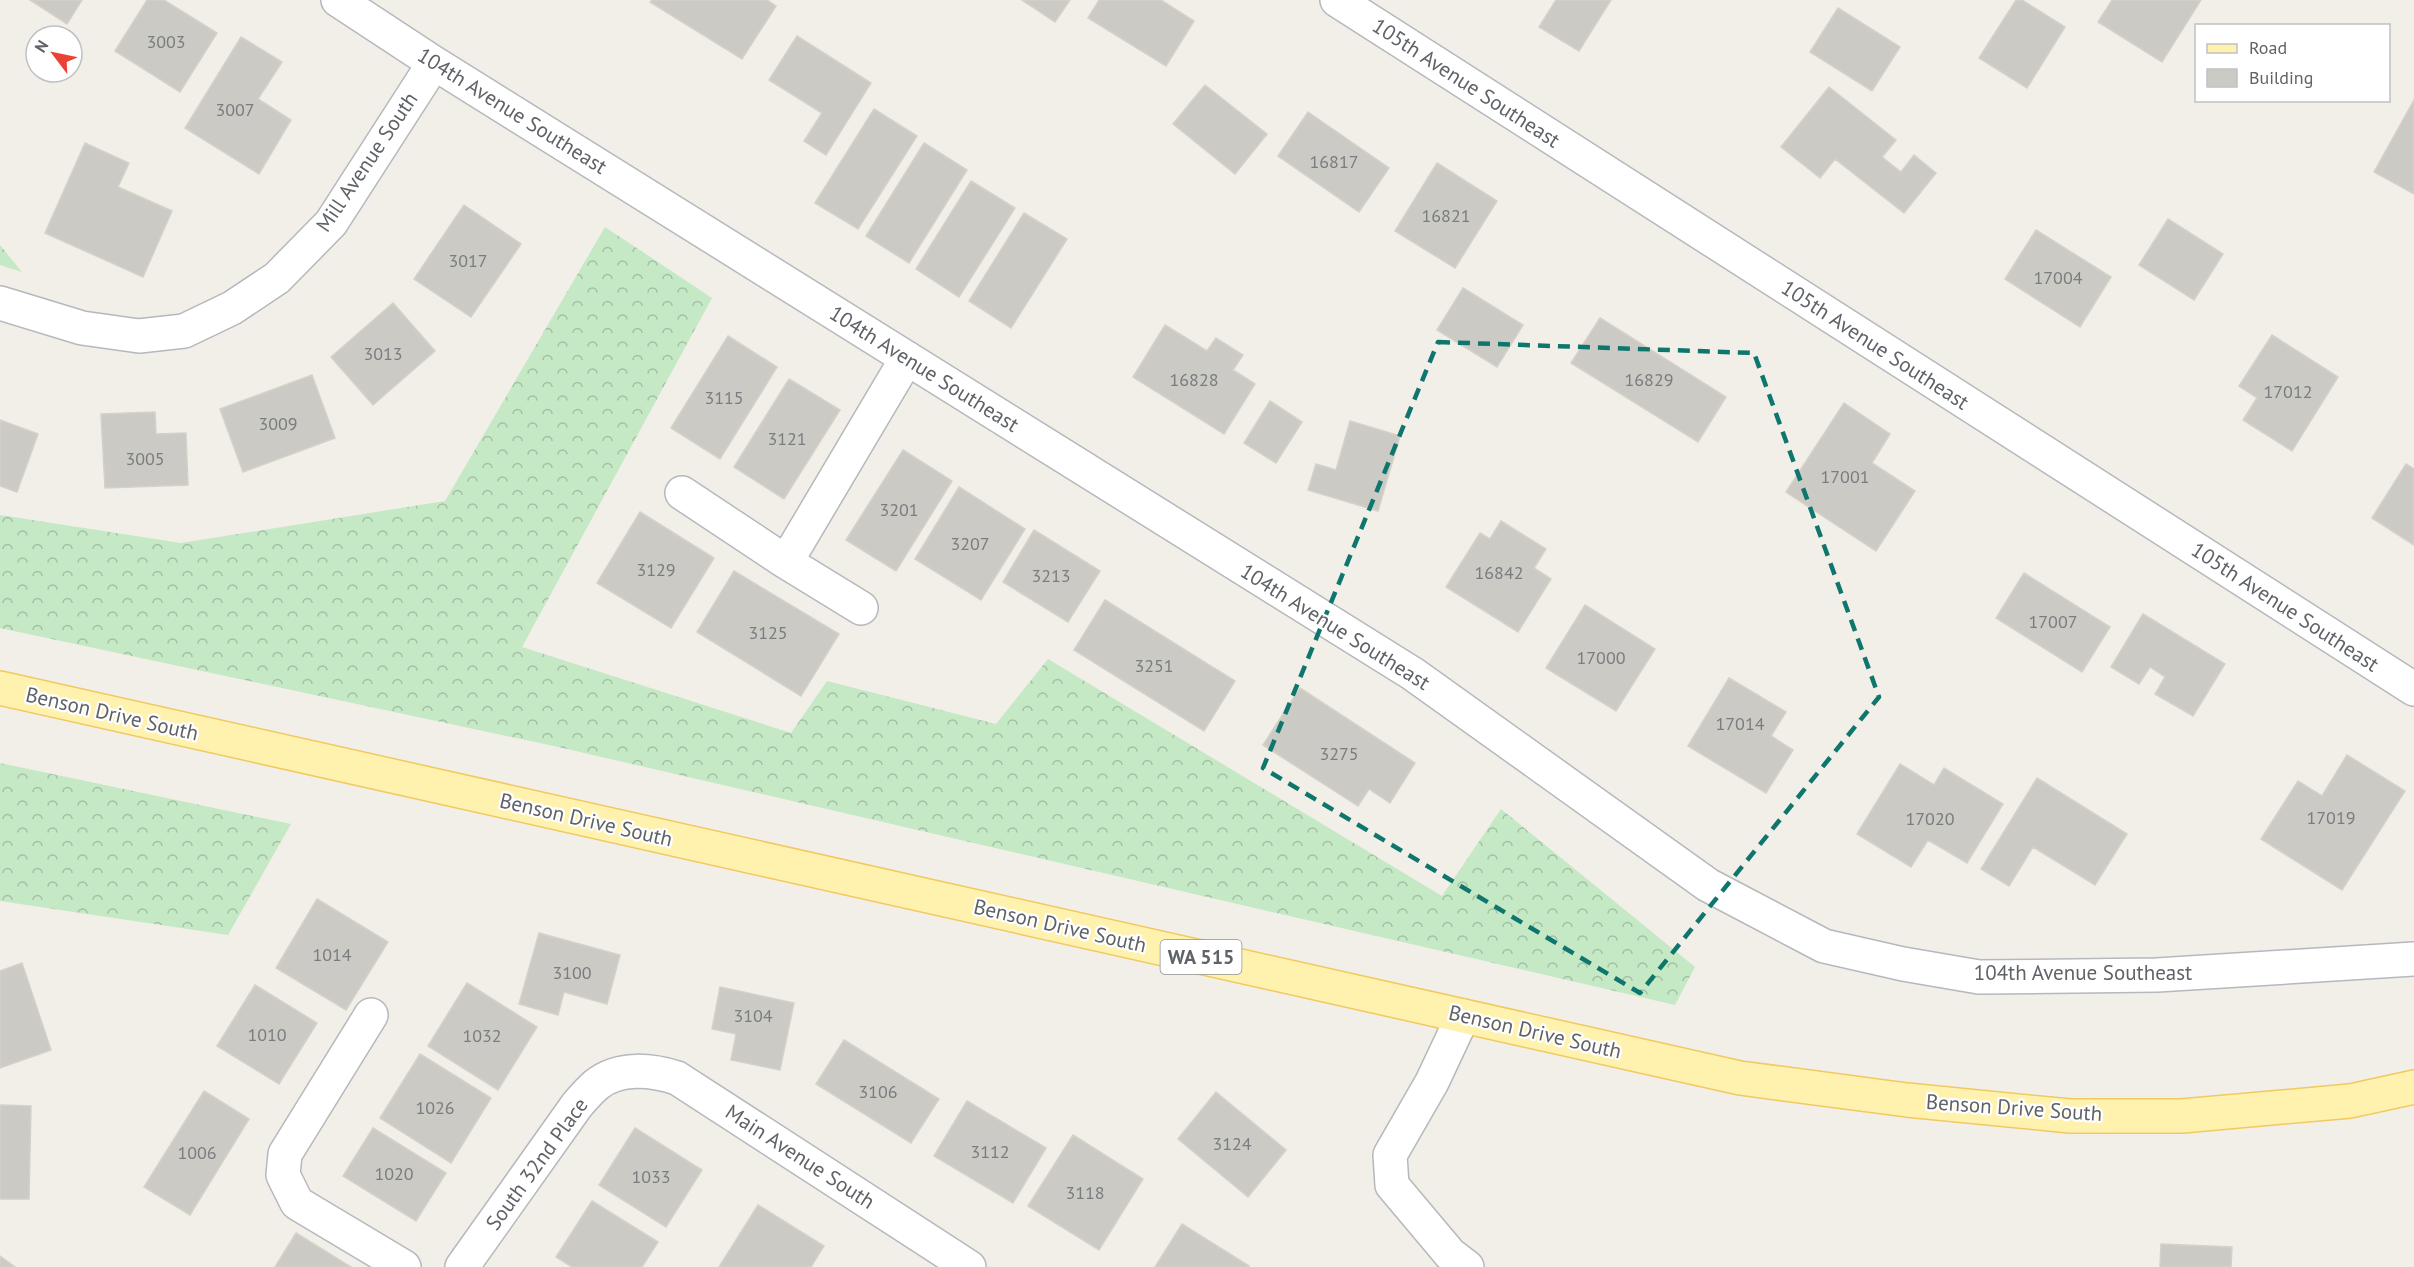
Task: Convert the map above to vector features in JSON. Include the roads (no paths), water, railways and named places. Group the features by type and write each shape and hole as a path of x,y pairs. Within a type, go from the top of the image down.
{"main road":[{"name":"Benson Drive South","path":"0,688 1740,1078 1907,1100 2070,1116 2182,1116 2350,1101 2414,1087"}],"street":[{"name":"104th Avenue Southeast","path":"338,0 434,63 1413,674 1708,885 1824,946 1903,964 1979,976 2157,975 2414,959"},
{"name":"105th Avenue Southeast","path":"1337,0 2414,689"},
{"name":"Mill Avenue South","path":"0,303 82,328 139,336 184,331 232,308 277,278 331,223 434,63"},
{"path":"786,562 907,358"},
{"path":"682,493 786,562 861,608"},
{"path":"371,1015 285,1154 283,1175 297,1203 404,1267"},
{"path":"1463,1016 1432,1082 1390,1155 1392,1185 1450,1254 1467,1267"},
{"name":"Main Avenue South","path":"623,1072 653,1071 677,1078 969,1267"},
{"name":"South 32nd Place","path":"462,1267 577,1105 598,1083 623,1072"}]}
